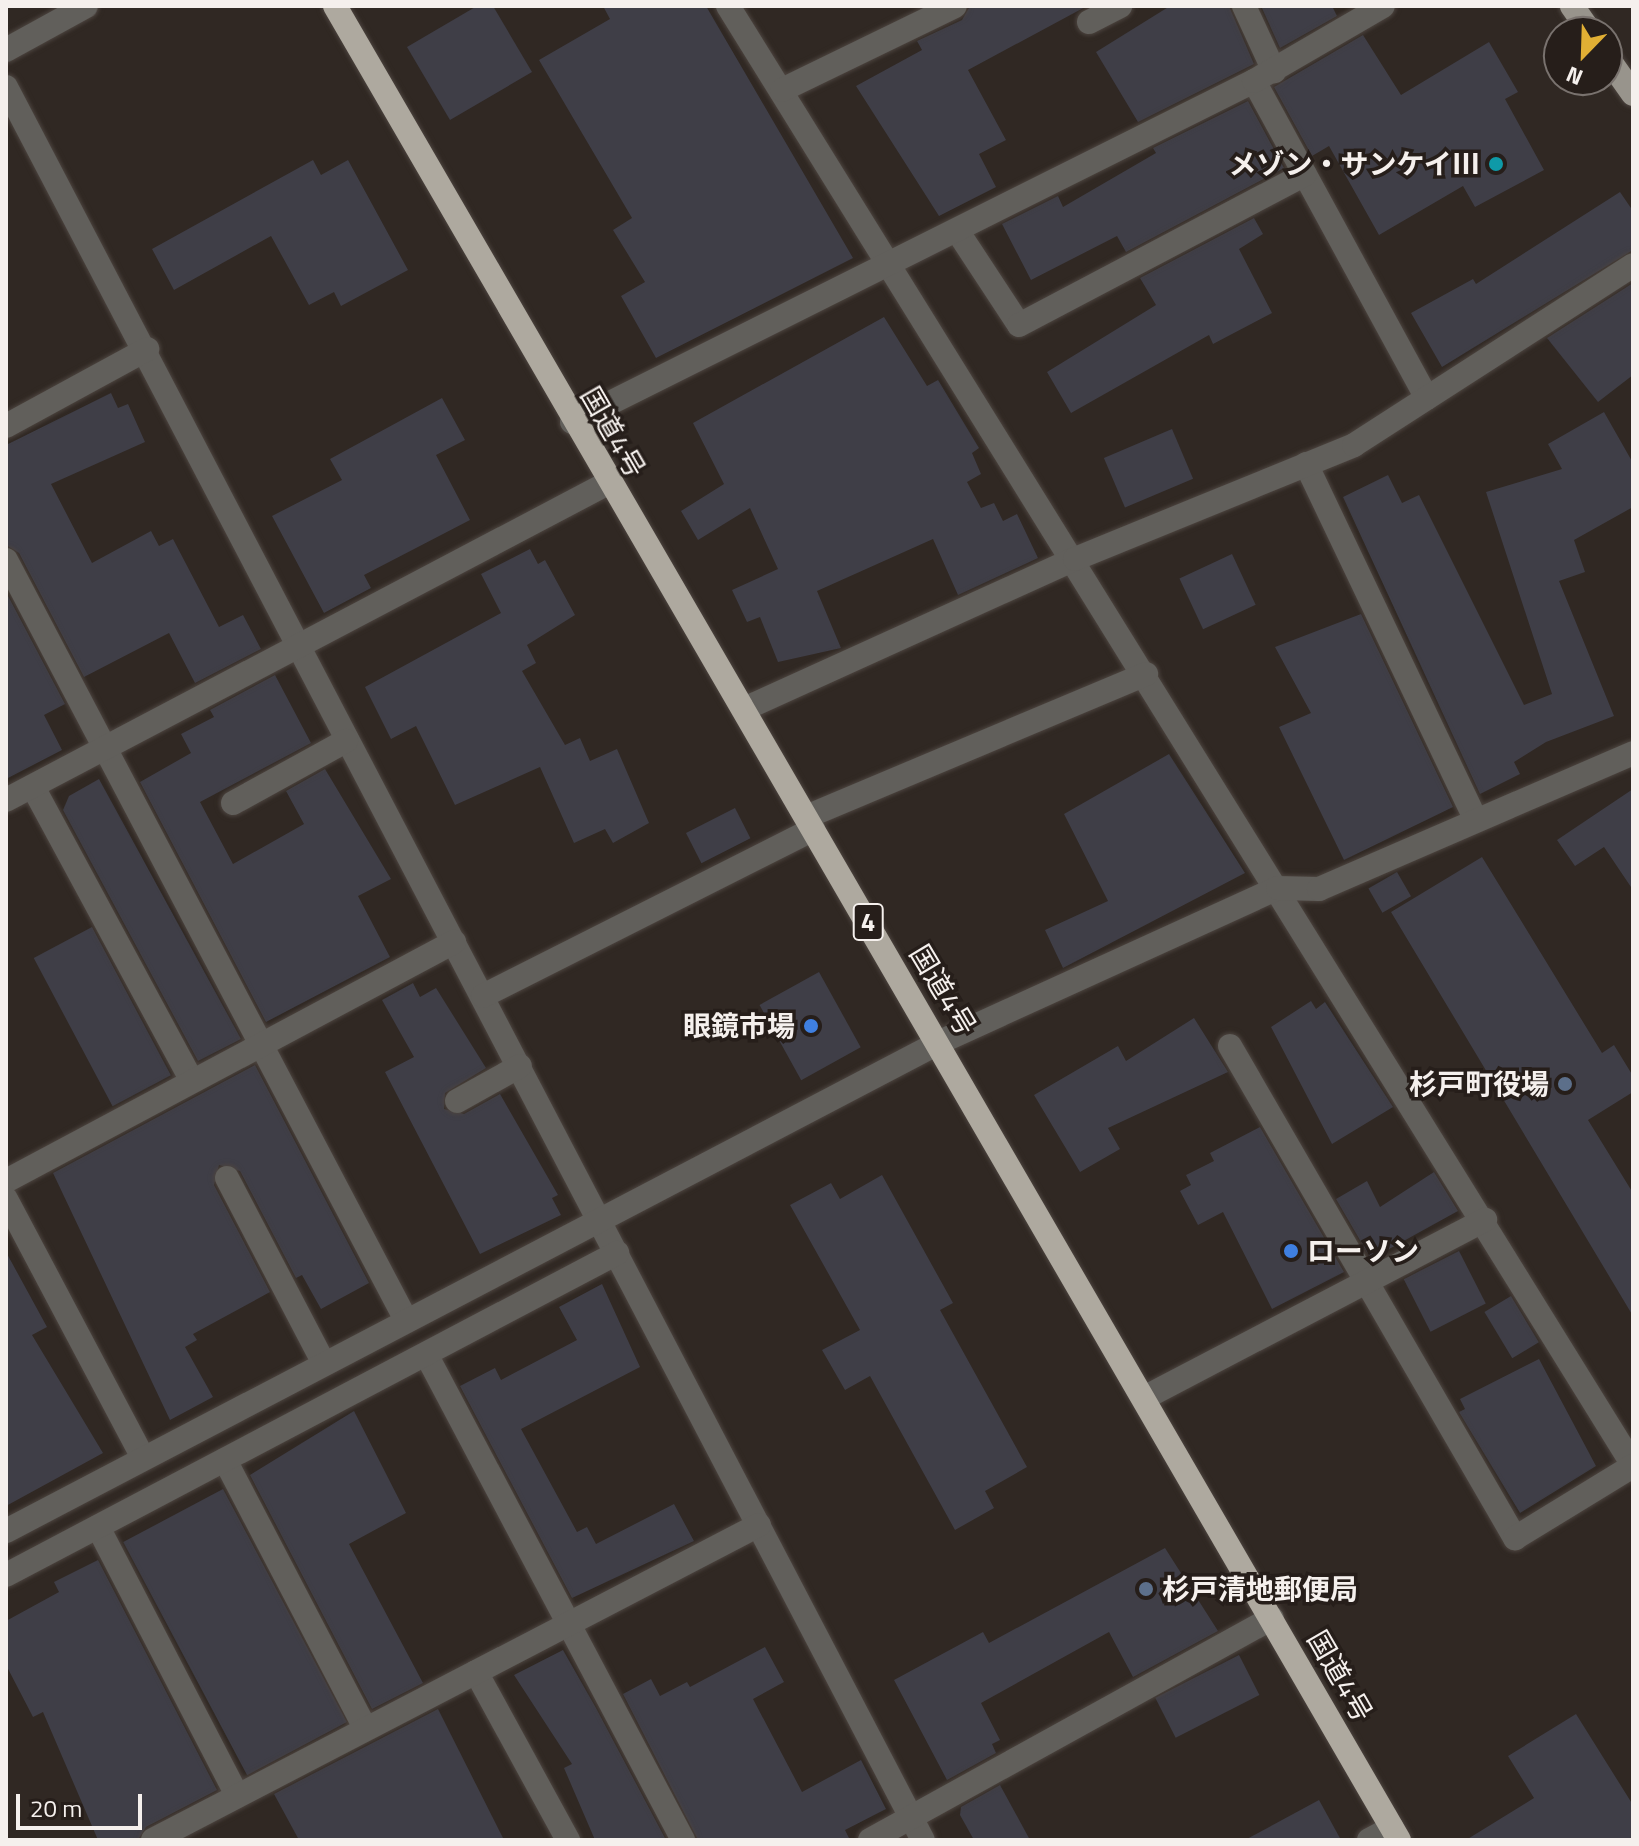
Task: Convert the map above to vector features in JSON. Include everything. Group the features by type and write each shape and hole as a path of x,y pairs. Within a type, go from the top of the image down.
{"highway":[{"name":"国道4号","path":"335,6 572,422 940,1042 1396,1834"}],"street":[{"path":"6,50 86,6"},
{"path":"728,6 888,268 1075,559 1485,1220 1633,1466 1515,1538 1362,1284 1230,1046"},
{"path":"782,90 955,6"},
{"path":"1089,22 1120,6"},
{"path":"1244,6 1264,76 1305,174 1427,398"},
{"path":"572,422 888,268 1264,76 1383,6"},
{"path":"6,87 147,349 297,649 520,1066 917,1829"},
{"path":"958,232 1019,325 1305,174"},
{"path":"744,709 1075,559 1354,445 1633,265"},
{"path":"6,426 147,349"},
{"path":"1306,464 1476,821"},
{"path":"6,800 608,483"},
{"path":"6,560 405,1318"},
{"path":"483,996 809,823 1146,674"},
{"path":"233,803 346,741"},
{"path":"6,1531 597,1215 940,1042 1278,888 1319,889 1633,753"},
{"path":"33,787 192,1081"},
{"path":"6,1181 454,942"},
{"path":"457,1101 520,1066"},
{"path":"227,1178 323,1362"},
{"path":"6,1199 143,1458"},
{"path":"1144,1398 1485,1220"},
{"path":"6,1575 617,1253"},
{"path":"426,1354 683,1840"},
{"path":"225,1460 365,1728"},
{"path":"153,1840 759,1525"},
{"path":"98,1527 237,1795"},
{"path":"870,1840 917,1829 1272,1618"},
{"path":"476,1672 568,1840"},
{"path":"1369,1840 1396,1834"}],"building":[{"path":"477,6 493,6 532,72 450,120 407,47"},
{"path":"603,6 706,6 853,258 656,358 621,296 645,282 613,230 632,218 539,60 610,19"},
{"path":"970,6 1087,6 968,70 1006,140 979,154 996,187 939,216 856,86 922,50 917,41 962,20"},
{"path":"1170,6 1229,6 1254,64 1138,122 1096,52"},
{"path":"1261,6 1332,6 1337,16 1280,48"},
{"path":"1363,35 1401,95 1489,42 1518,92 1505,99 1544,170 1475,207 1463,186 1379,235 1329,146 1312,156 1274,87"},
{"path":"1248,101 1284,168 1126,252 1117,236 1031,280 1002,224 1058,196 1063,207 1156,153 1153,148"},
{"path":"313,160 321,175 348,160 408,270 341,306 334,292 309,305 271,236 174,290 152,249"},
{"path":"1620,192 1633,211 1633,250 1442,367 1411,313 1473,279 1476,284"},
{"path":"1254,218 1263,234 1239,249 1272,313 1213,344 1209,335 1071,413 1047,372 1156,305 1140,278"},
{"path":"1633,283 1633,375 1598,402 1547,338"},
{"path":"884,317 927,386 938,380 979,448 972,453 981,474 967,482 981,508 994,503 1003,521 1017,514 1038,558 958,595 933,539 817,591 841,648 778,662 760,617 747,622 732,590 778,569 750,508 698,540 681,511 724,484 693,423"},
{"path":"111,393 118,408 128,404 145,442 51,484 92,563 151,531 159,546 173,539 219,627 243,615 261,649 195,683 169,633 84,677 19,553 6,545 6,445"},
{"path":"442,398 465,440 436,455 470,520 364,575 371,588 324,613 272,516 342,480 330,459"},
{"path":"1604,412 1633,463 1633,507 1574,540 1585,572 1559,581 1614,716 1546,742 1514,762 1520,774 1480,794 1343,497 1388,475 1402,503 1419,495 1524,705 1552,694 1486,492 1562,469 1548,444"},
{"path":"1172,429 1193,479 1125,508 1104,458"},
{"path":"530,549 538,564 545,560 575,615 527,645 536,663 522,671 565,745 580,738 590,761 617,749 649,823 613,843 605,829 574,843 540,767 455,805 416,726 391,739 365,687 501,613 481,574"},
{"path":"1232,554 1256,605 1203,629 1179,579"},
{"path":"6,592 65,704 44,715 62,750 6,779"},
{"path":"1361,614 1453,807 1344,860 1279,727 1311,713 1275,647"},
{"path":"275,675 311,743 200,802 233,864 304,824 286,791 325,769 391,879 358,896 390,957 266,1022 140,782 191,753 181,734 214,717 210,710"},
{"path":"1169,754 1245,873 1063,968 1045,930 1108,901 1064,814"},
{"path":"99,779 241,1039 198,1061 63,810 69,796"},
{"path":"1633,789 1633,890 1604,847 1575,866 1557,840"},
{"path":"735,808 750,838 701,863 686,833"},
{"name":"杉戸町役場","path":"1482,857 1602,1053 1614,1045 1633,1076 1633,1092 1588,1120 1633,1193 1633,1316 1391,912"},
{"path":"1397,872 1411,896 1382,913 1368,889"},
{"path":"92,927 171,1075 113,1106 34,958"},
{"name":"眼鏡市場","path":"819,972 861,1047 801,1080 760,1005"},
{"path":"413,983 420,997 436,988 486,1068 445,1093 444,1109 464,1114 500,1094 558,1195 552,1198 561,1215 480,1254 385,1072 414,1057 382,1000"},
{"path":"1311,1001 1316,1009 1325,1002 1393,1107 1332,1144 1271,1027"},
{"path":"1194,1018 1228,1072 1108,1128 1120,1149 1080,1172 1034,1095 1118,1046 1126,1061"},
{"path":"255,1065 369,1283 321,1309 302,1275 296,1278 240,1171 219,1165 214,1185 270,1292 193,1334 197,1340 185,1347 213,1397 170,1420 53,1173"},
{"path":"1260,1127 1344,1272 1272,1309 1223,1212 1198,1225 1180,1191 1191,1185 1186,1175 1214,1161 1210,1153"},
{"path":"1434,1172 1458,1211 1371,1259 1336,1199 1367,1181 1380,1207"},
{"path":"882,1175 953,1303 940,1310 1027,1467 985,1491 994,1508 955,1530 870,1376 845,1390 822,1350 860,1330 790,1205 831,1183 840,1199"},
{"path":"1459,1251 1486,1304 1431,1332 1404,1279"},
{"path":"6,1252 47,1327 32,1335 103,1453 6,1506"},
{"path":"602,1284 640,1367 521,1429 577,1532 587,1527 596,1544 674,1504 694,1541 572,1598 460,1386 495,1368 501,1380 577,1340 559,1307"},
{"path":"1511,1296 1539,1342 1512,1358 1484,1312"},
{"path":"1539,1359 1596,1466 1520,1513 1459,1412 1465,1409 1460,1399"},
{"path":"354,1411 406,1513 349,1544 423,1683 372,1709 250,1475"},
{"path":"223,1489 347,1722 247,1775 123,1542"},
{"path":"1165,1548 1218,1631 1133,1677 1109,1632 981,1703 1000,1740 992,1744 996,1753 947,1780 894,1680 983,1632 989,1643"},
{"path":"98,1560 217,1790 146,1827 138,1840 98,1840 43,1712 33,1717 6,1665 6,1621 59,1592 54,1582"},
{"path":"765,1647 784,1682 753,1699 802,1792 861,1760 886,1809 845,1830 850,1840 698,1840 623,1694 651,1679 660,1696 687,1682 690,1687"},
{"path":"563,1650 666,1840 595,1840 564,1768 572,1764 514,1675"},
{"path":"1239,1655 1259,1695 1176,1738 1155,1698"},
{"path":"438,1709 504,1840 299,1840 274,1794"},
{"path":"1576,1714 1633,1805 1633,1840 1466,1840 1534,1798 1508,1756"},
{"path":"1000,1785 1030,1840 974,1840 960,1815 961,1807"},
{"path":"1319,1800 1341,1840 1245,1840"}],"place":[{"name":"メゾン・サンケイⅢ","path":"1496,164"},
{"name":"眼鏡市場","path":"811,1026"},
{"name":"杉戸町役場","path":"1565,1084"},
{"name":"ローソン","path":"1291,1251"},
{"name":"杉戸清地郵便局","path":"1146,1589"}]}
